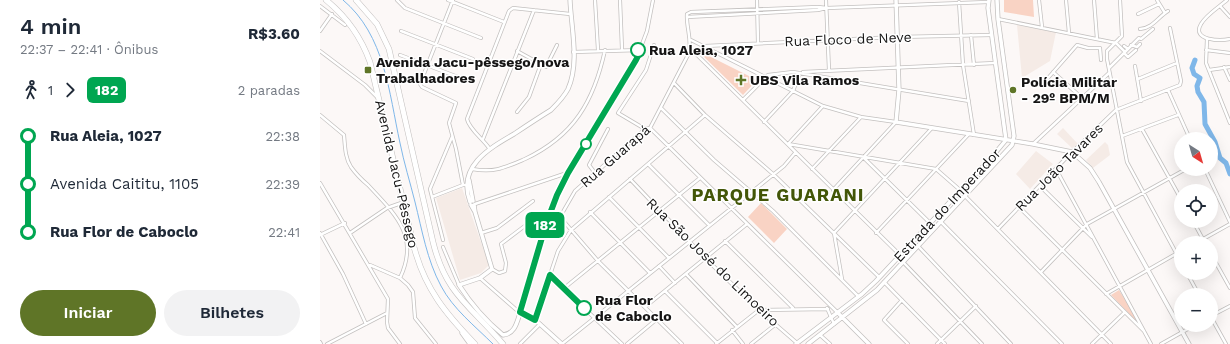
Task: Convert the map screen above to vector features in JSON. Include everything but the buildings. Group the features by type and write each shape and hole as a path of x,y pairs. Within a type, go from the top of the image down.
{"highway":[{"name":"Avenida Jacu-Pêssego","path":"326,0 346,18 361,40 370,62 405,202 414,247 423,275 437,300 460,328 476,344"},
{"name":"Avenida Jacu-Pêssego","path":"356,0 377,24 389,49 440,265 449,284 502,340"}],"street":[{"path":"397,0 405,8 481,38"},
{"path":"448,0 504,22"},
{"path":"432,197 466,185 477,160 489,148 551,110 559,102 570,83 573,52 570,0"},
{"path":"595,0 598,50"},
{"path":"620,0 622,49"},
{"path":"508,344 502,340 514,329 546,224 564,180 626,78 641,50 649,24 653,0"},
{"path":"757,0 758,43"},
{"path":"826,0 829,40 829,70"},
{"path":"833,190 896,122 899,90 896,0"},
{"name":"Estrada do Imperador","path":"808,344 871,296 1009,149 1014,141 998,19 998,0"},
{"path":"1039,0 1042,27"},
{"path":"1066,0 1069,33"},
{"path":"1094,0 1097,39"},
{"path":"1120,0 1122,36 1107,51 1108,68 1127,162 1174,250"},
{"path":"1140,29 1158,22 1166,12 1157,0"},
{"path":"1227,0 1200,25 1202,33 1207,39 1216,41 1230,40"},
{"path":"453,1 435,44 421,85 455,102 449,123 452,137 492,269 499,273 505,271 506,262 500,245 530,222"},
{"path":"687,17 691,12 757,8 827,8 989,1"},
{"name":"Estrada do Imperador","path":"797,344 858,296 879,277 1006,140 989,1"},
{"path":"959,2 963,65 974,135"},
{"path":"1138,14 1159,4"},
{"path":"320,6 345,25"},
{"path":"1220,6 1230,17"},
{"path":"687,17 818,10 827,8"},
{"path":"489,148 483,139 470,126 467,118 504,22 511,9 570,14"},
{"path":"483,139 534,10"},
{"path":"320,31 332,14"},
{"name":"Rua Guarapá","path":"571,230 561,218 561,215 576,191 645,129 650,128 661,108 674,84 690,48 691,40 687,17"},
{"path":"998,19 1116,43 1128,57 1136,50"},
{"name":"Rua João Tavares","path":"998,229 1072,152 1116,110 1181,84 1170,28"},
{"path":"1108,68 1139,38 1141,39 1145,37 1153,29"},
{"path":"401,31 473,59"},
{"path":"971,35 974,65"},
{"name":"Rua Floco de Neve","path":"705,46 897,37 992,35"},
{"path":"1207,39 1206,50 1209,70 1230,122"},
{"path":"691,40 823,106 861,117 1033,144 1072,152 1096,176 1174,316"},
{"path":"1131,45 1137,47 1140,44"},
{"path":"517,51 546,67 557,45"},
{"path":"645,129 618,112 646,70 654,45"},
{"path":"1041,86 1077,45 1088,48 1100,48 1100,60"},
{"path":"1124,46 1128,49"},
{"path":"690,48 900,255"},
{"path":"573,52 622,49 641,50"},
{"path":"472,169 496,171 536,153 564,133 594,90 605,50"},
{"path":"1206,50 1230,53"},
{"path":"320,51 365,85 379,100"},
{"path":"400,55 466,80"},
{"path":"743,100 764,77 772,73 800,73 829,70 996,63"},
{"path":"1138,79 1177,63"},
{"path":"517,112 529,97 541,64"},
{"path":"1135,66 1141,101"},
{"path":"1224,67 1230,80"},
{"path":"1209,70 1230,67"},
{"path":"1053,72 1082,98"},
{"path":"800,73 969,101"},
{"path":"764,122 793,91 800,73"},
{"path":"1033,144 1109,73"},
{"path":"674,84 705,115 773,174 879,277"},
{"path":"1168,90 1186,132"},
{"path":"1002,101 1008,96"},
{"path":"787,145 823,106"},
{"path":"661,108 685,132 751,191 858,296"},
{"path":"320,115 344,135 347,156 352,167 389,207 403,229 408,244 406,263 400,278"},
{"path":"535,320 558,251 571,230 590,212 705,115"},
{"path":"1122,136 1178,115"},
{"path":"812,169 861,117"},
{"path":"650,128 869,344"},
{"path":"834,233 932,128"},
{"path":"595,173 589,165 608,129"},
{"path":"1142,129 1174,186"},
{"path":"876,233 969,134"},
{"path":"443,240 430,187 439,172 452,137"},
{"path":"787,145 936,169 960,190"},
{"path":"480,278 520,312 540,324 562,344 629,291 688,241 784,166 795,153"},
{"path":"864,158 930,223"},
{"path":"648,164 709,225"},
{"path":"1056,169 1146,332 1151,344"},
{"path":"473,203 568,173"},
{"path":"557,176 564,180"},
{"path":"1041,272 1087,224 1174,176"},
{"path":"1208,176 1230,223 1208,236"},
{"path":"563,289 700,178"},
{"name":"Rua São José do Limoeiro","path":"630,179 705,258 797,344"},
{"path":"320,183 345,223 388,300 387,322 390,332 400,344"},
{"path":"1040,186 1094,239"},
{"path":"965,196 1111,344"},
{"path":"609,197 668,258"},
{"path":"481,233 497,228 533,201"},
{"path":"350,233 389,207 405,202"},
{"path":"1019,207 1124,313 1146,332"},
{"path":"590,212 650,273"},
{"path":"941,222 1062,344"},
{"path":"345,223 320,234 343,274 366,324"},
{"path":"645,307 747,224"},
{"path":"571,230 598,261 682,344"},
{"path":"834,233 842,280"},
{"path":"725,241 794,309"},
{"path":"836,245 843,241"},
{"path":"918,246 1012,344"},
{"path":"443,247 459,285 476,312"},
{"path":"1106,294 1174,255"},
{"path":"903,262 982,344"},
{"path":"368,265 400,278 408,285 413,292 414,313 420,324 436,344"},
{"path":"659,266 675,283"},
{"path":"1218,267 1230,288"},
{"path":"459,285 480,278 492,269"},
{"path":"686,274 736,326"},
{"path":"550,275 622,344"},
{"path":"884,282 939,342 945,344"},
{"path":"665,291 717,344 736,326 759,310 828,309"},
{"path":"902,300 884,321 908,344"},
{"path":"826,303 830,318 835,323"},
{"path":"939,342 976,306"},
{"path":"1218,313 1230,306"},
{"path":"769,317 774,309"},
{"path":"835,323 837,312"},
{"path":"327,344 388,313"},
{"path":"1092,344 1124,313"},
{"path":"627,344 657,319"},
{"path":"520,344 540,324"},
{"path":"751,344 776,324"},
{"path":"460,328 470,344"},
{"path":"732,330 743,344"},
{"path":"1218,330 1226,344"},
{"path":"1161,344 1183,332 1189,344"},
{"path":"820,335 830,344"}],"shaded area":[{"path":"1004,0 1033,0 1034,17 1004,12"},
{"path":"1017,25 1056,32 1050,61 1022,78"},
{"path":"697,50 757,80 743,95"},
{"path":"1063,128 1078,144 1072,148 1057,134"},
{"path":"1105,142 1108,145 1110,155 1093,168 1086,160"},
{"path":"1036,151 1053,164 1030,189 1016,174"},
{"path":"462,188 489,265 481,273 460,280 436,198"},
{"path":"761,203 787,229 774,243 748,217"},
{"path":"1119,290 1136,317 1137,322 1111,295"}],"waterway":[{"path":"343,0 357,14 377,47 388,85 403,158 425,245 436,276 452,302 493,344"},
{"path":"1195,60 1192,68 1194,74 1200,78 1197,86 1198,92 1204,102 1205,124 1215,142 1220,158 1226,163 1230,174"}],"bus line":[{"name":"182","path":"584,308 550,275 535,320 532,317 520,312 552,206 568,173 636,60 641,50 638,50"}],"place":[{"name":"Rua Aleia, 1027","path":"638,50"},
{"name":"Avenida Jacu-pêssego/nova Trabalhadores","path":"368,70"},
{"name":"UBS Vila Ramos","path":"741,80"},
{"name":"Polícia Militar - 29º BPM/M","path":"1013,90"},
{"name":"Rua Flor de Caboclo","path":"584,308"}],"district":[{"name":"PARQUE GUARANI","path":"778,195"}]}
